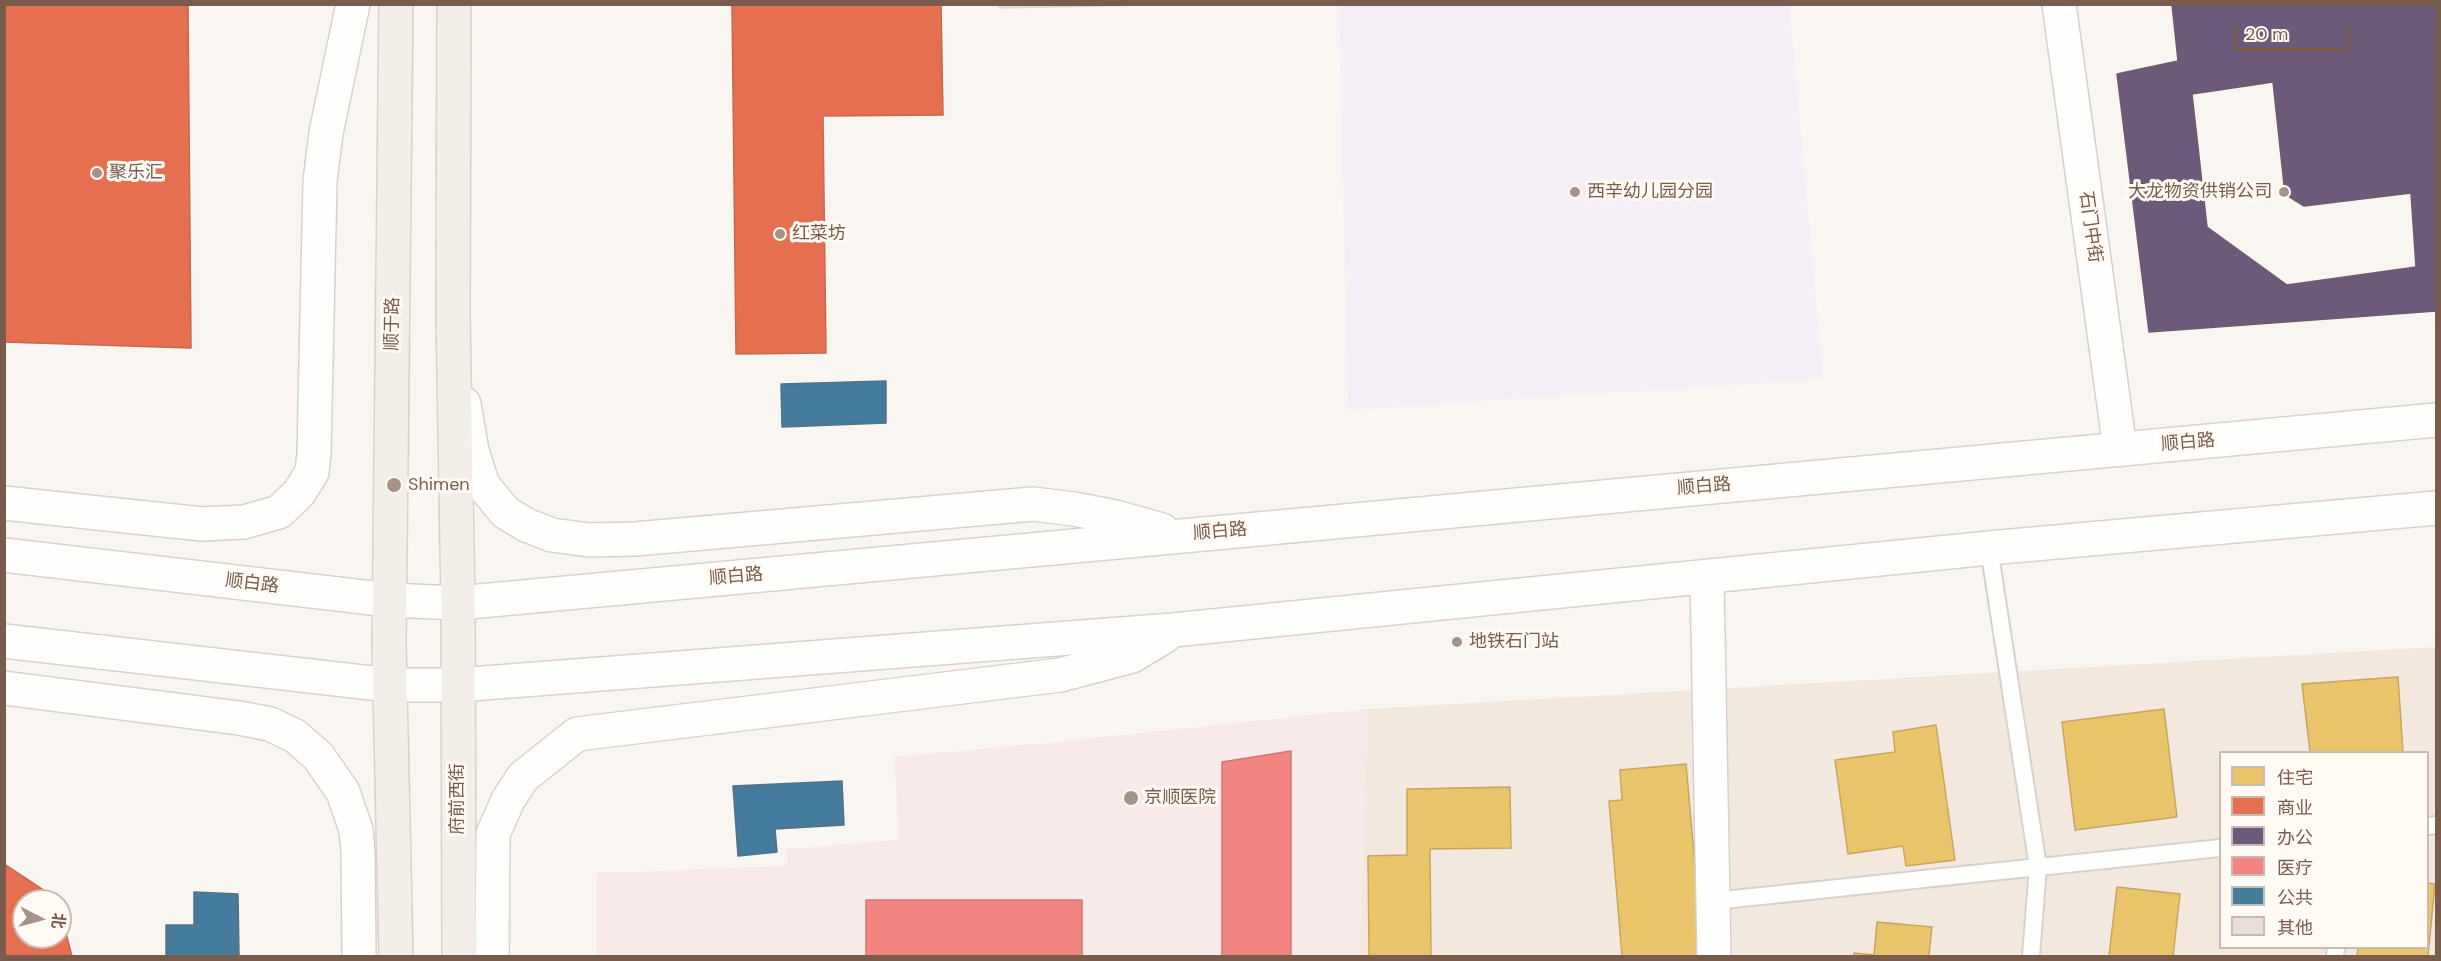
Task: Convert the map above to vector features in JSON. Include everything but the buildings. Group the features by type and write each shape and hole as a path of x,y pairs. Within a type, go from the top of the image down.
{"main road":[{"path":"4,503 202,524 244,522 279,512 299,493 312,471 314,453 320,181 326,133 353,4"},
{"name":"顺于路","path":"389,685 396,4"},
{"path":"454,4 453,314 458,603"},
{"name":"石门中街","path":"2059,4 2120,449"},
{"path":"453,314 465,414 472,451 483,485 505,512 525,525 552,535 589,540 635,539 1033,504 1115,517 1181,536"},
{"name":"顺白路","path":"4,555 389,600 458,603 2436,420"},
{"path":"4,641 389,685 458,685 1173,630 1989,548 2436,508"},
{"path":"1707,578 1714,957"},
{"name":"府前西街","path":"458,603 459,957"},
{"path":"492,957 493,834 508,800 523,777 577,734 1060,675 1132,656 1173,630"},
{"path":"389,685 396,957"},
{"path":"4,688 239,718 270,724 296,736 318,756 344,792 356,830 359,957"}],"lane":[{"path":"1989,548 2038,867 2031,957"},
{"path":"1714,902 2219,848"}],"shaded area":[{"name":"西辛幼儿园分园","path":"1339,5 1789,5 1823,379 1348,410"},
{"path":"2436,647 2436,956 1359,956 1368,709"},
{"name":"京顺医院","path":"1368,709 1359,956 597,956 597,873 787,866 787,849 899,840 894,757"}],"place":[{"name":"聚乐汇","path":"97,173"},
{"name":"西辛幼儿园分园","path":"1575,192"},
{"name":"大龙物资供销公司","path":"2284,192"},
{"name":"红菜坊","path":"780,234"},
{"name":"Shimen","path":"394,485"},
{"name":"地铁石门站","path":"1457,642"},
{"name":"京顺医院","path":"1131,798"}]}
